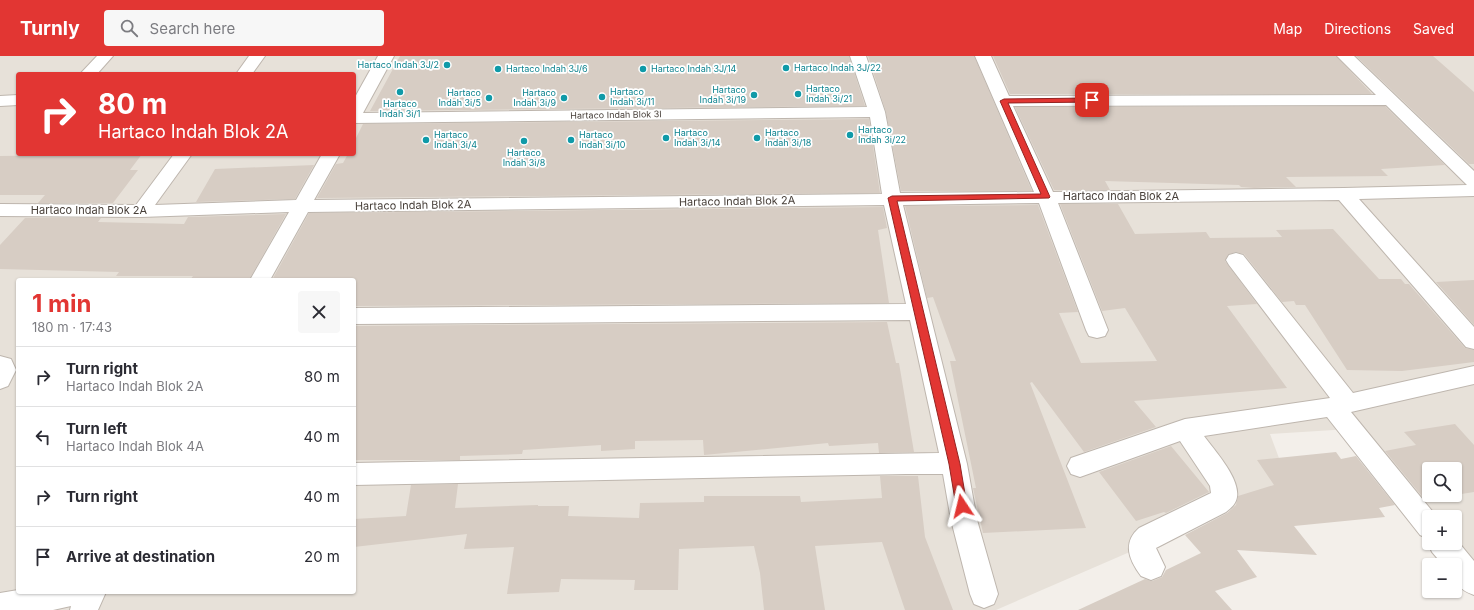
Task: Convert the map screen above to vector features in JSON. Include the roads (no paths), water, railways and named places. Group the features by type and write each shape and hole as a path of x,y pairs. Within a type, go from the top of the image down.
{"street":[{"path":"90,72 105,56"},
{"path":"245,72 257,56"},
{"path":"356,110 386,56"},
{"path":"858,56 877,112 892,198 954,464 964,520 984,594"},
{"path":"983,56 1046,197 1097,330"},
{"path":"1345,56 1474,181"},
{"path":"0,101 16,100"},
{"path":"1004,101 1390,100"},
{"name":"Hartaco Indah Blok 3I","path":"356,118 877,112"},
{"path":"140,211 181,156"},
{"path":"261,278 330,156"},
{"name":"Hartaco Indah Blok 2A","path":"0,210 140,211 302,206 892,198 1344,194 1474,190"},
{"path":"1344,194 1474,341"},
{"path":"1236,260 1422,517"},
{"path":"356,316 919,312"},
{"path":"1080,466 1185,429 1341,406 1419,386 1474,375"},
{"path":"1152,567 1142,556 1142,543 1149,537 1217,504 1224,498 1223,484 1185,429"},
{"path":"356,474 906,463 954,464"},
{"path":"1448,550 1474,582"},
{"path":"0,607 84,599"}],"place":[{"name":"Hartaco Indah 3J/2","path":"447,65"},
{"name":"Hartaco Indah 3J/22","path":"786,68"},
{"name":"Hartaco Indah 3J/6","path":"498,69"},
{"name":"Hartaco Indah 3J/14","path":"643,69"},
{"name":"Hartaco Indah 3i/1","path":"400,92"},
{"name":"Hartaco Indah 3i/21","path":"798,94"},
{"name":"Hartaco Indah 3i/19","path":"754,95"},
{"name":"Hartaco Indah 3i/11","path":"602,97"},
{"name":"Hartaco Indah 3i/5","path":"489,98"},
{"name":"Hartaco Indah 3i/9","path":"564,98"},
{"name":"Hartaco Indah 3i/22","path":"850,135"},
{"name":"Hartaco Indah 3i/14","path":"666,138"},
{"name":"Hartaco Indah 3i/18","path":"757,138"},
{"name":"Hartaco Indah 3i/4","path":"426,140"},
{"name":"Hartaco Indah 3i/10","path":"571,140"},
{"name":"Hartaco Indah 3i/8","path":"524,141"}]}
